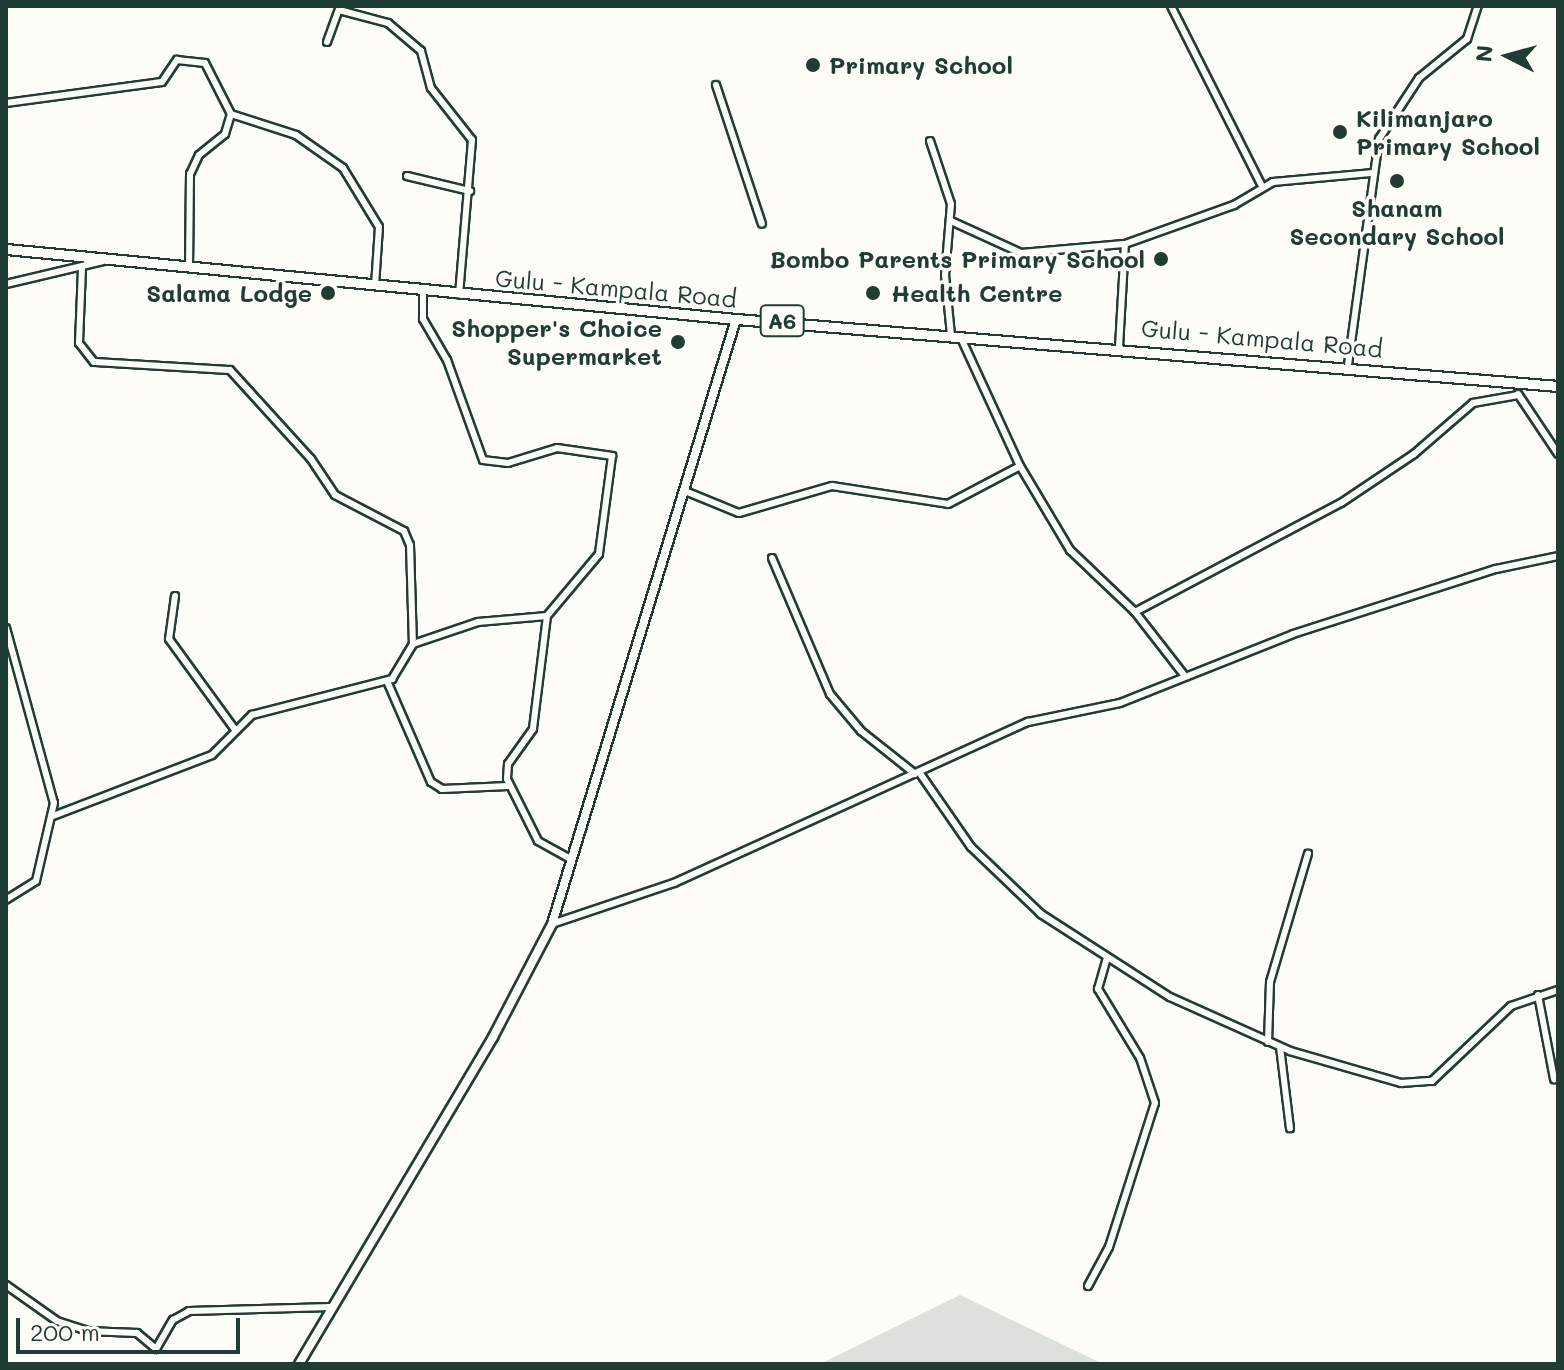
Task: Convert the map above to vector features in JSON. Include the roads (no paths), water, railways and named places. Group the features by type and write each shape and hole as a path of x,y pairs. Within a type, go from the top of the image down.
{"main road":[{"name":"Gulu - Kampala Road","path":"6,249 736,319 1348,365 1558,386"}],"street":[{"path":"1171,6 1262,186"},
{"path":"1348,365 1371,173 1379,139 1413,85 1467,39 1478,6"},
{"path":"327,42 339,8 388,23 421,51 431,88 472,140 459,294"},
{"path":"6,103 162,82 173,63 191,59 212,72 231,114 225,134 199,155 190,174 189,267"},
{"path":"716,85 762,224"},
{"path":"231,114 296,135 343,168 379,227 375,285"},
{"path":"930,141 947,183 951,221 945,275 956,335 1020,466 1070,550 1135,612 1184,675"},
{"path":"951,221 1021,253 1124,244 1234,205 1262,186 1371,173"},
{"path":"407,176 470,191"},
{"path":"1119,347 1124,244"},
{"path":"6,284 82,268 109,258"},
{"path":"53,816 212,755 235,730 278,706 387,681 401,671 413,644 410,545 404,531 335,495 311,459 230,370 118,367 89,358 78,330 82,268"},
{"path":"423,291 423,319 447,360 483,460 508,463 557,448 612,456 599,554 547,616 533,729 508,764 508,786 538,841 571,859"},
{"path":"299,1364 493,1037 552,924 736,319"},
{"path":"1519,382 1518,395 1558,454"},
{"path":"1135,612 1341,503 1414,454 1473,403 1518,395"},
{"path":"685,491 739,513 832,486 948,504 1020,466"},
{"path":"552,924 674,883 1028,722 1120,703 1184,675 1496,569 1558,556"},
{"path":"772,558 830,694 861,731 917,773 971,847 1017,894 1170,997 1280,1047 1417,1084 1446,1072 1511,1006 1558,990"},
{"path":"175,596 169,639 235,730"},
{"path":"413,644 478,622 547,616"},
{"path":"6,628 52,791 53,816 36,881 6,900"},
{"path":"387,681 431,782 442,789 508,786"},
{"path":"1268,1042 1270,982 1308,854"},
{"path":"1088,1286 1109,1247 1155,1103 1140,1058 1098,989 1107,957"},
{"path":"1538,995 1554,1079"},
{"path":"1280,1047 1290,1128"},
{"path":"6,1285 57,1321 87,1331 137,1333 156,1349 173,1320 189,1311 331,1307"}],"place":[{"name":"Primary School","path":"813,65"},
{"name":"Kilimanjaro Primary School","path":"1340,132"},
{"name":"Shanam Secondary School","path":"1397,181"},
{"name":"Bombo Parents Primary School","path":"1161,259"},
{"name":"Salama Lodge","path":"328,293"},
{"name":"Health Centre","path":"873,293"},
{"name":"Shopper's Choice Supermarket","path":"678,342"}]}
